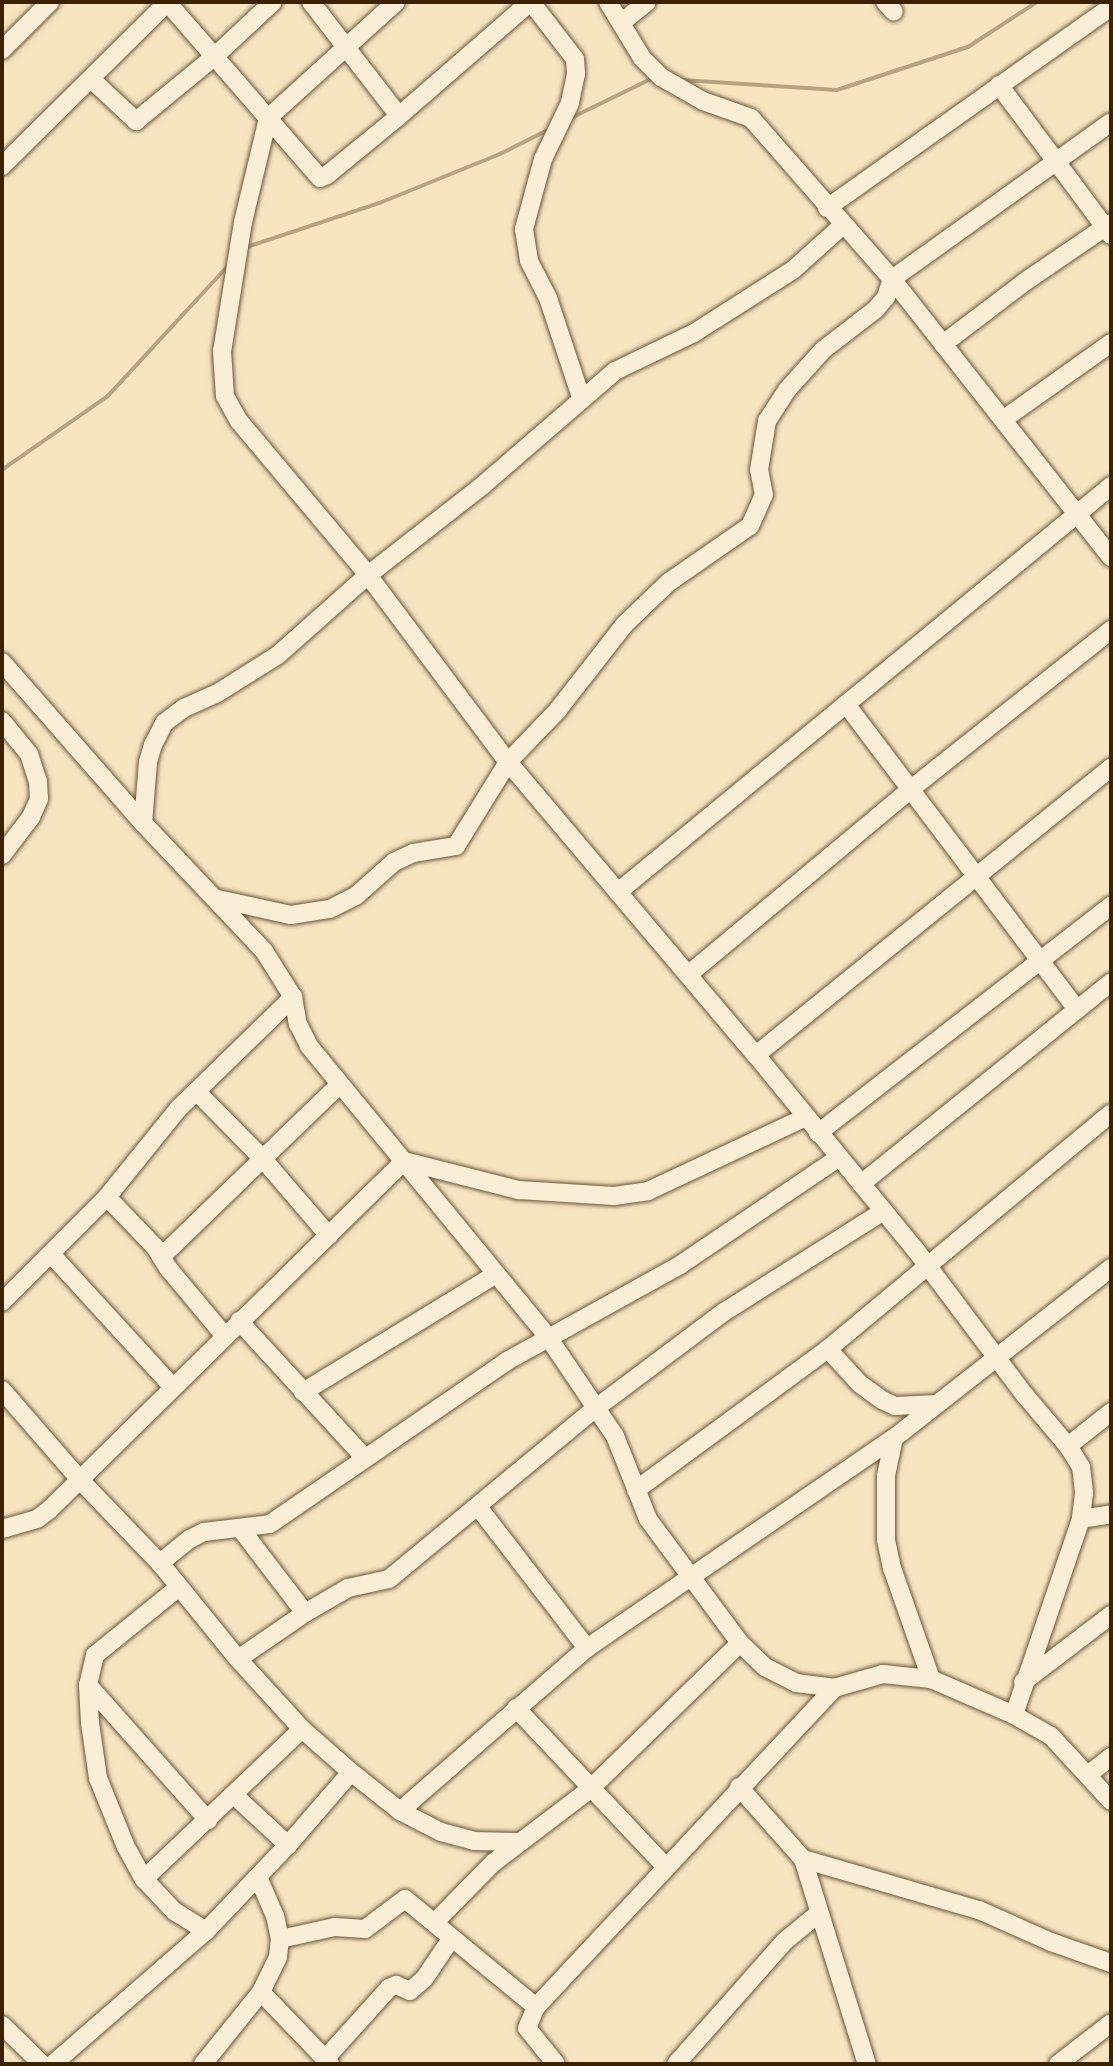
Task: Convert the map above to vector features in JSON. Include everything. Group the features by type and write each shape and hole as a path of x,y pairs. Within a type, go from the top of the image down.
{"street":[{"path":"2,50 50,2"},
{"path":"2,166 168,2 320,177 327,175 531,2 575,59 576,74 570,103 543,159 524,229 528,261 548,298 581,397"},
{"path":"91,79 136,121 215,56 274,2"},
{"path":"311,2 398,116"},
{"path":"396,2 268,118 243,222 222,351 225,396 239,421 368,575 508,762 689,974 884,1211 1068,1446 1081,1467 1084,1493 1081,1519 1023,1682 1014,1715"},
{"path":"608,2 642,58 661,77 703,101 751,118 827,208 892,279 1111,557"},
{"path":"621,23 647,2"},
{"path":"827,208 1111,7"},
{"path":"943,344 1026,281 1109,229 999,85"},
{"path":"215,899 291,915 330,909 357,895 394,862 413,853 456,846 508,762 556,712 625,624 669,582 750,526 764,495 760,470 767,421 787,390 823,350 876,309 886,297 892,279 1111,122"},
{"path":"144,822 148,762 153,744 164,723 184,708 247,677 278,655 368,575 438,517 483,485 581,397 615,371 694,333 793,270 843,225"},
{"path":"1004,419 1111,343"},
{"path":"618,892 1076,512 1111,486"},
{"path":"689,974 911,789 1111,630"},
{"path":"2,662 144,822 264,951 293,997 298,1024 309,1046 548,1337 615,1436 648,1519 740,1643 765,1667 796,1683 834,1688 883,1674 931,1679 1014,1715 1051,1736 1090,1774 1111,1801"},
{"path":"846,704 1077,1009"},
{"path":"2,721 29,754 38,781 39,799 31,817 2,855"},
{"path":"756,1055 1111,768"},
{"path":"818,1133 1111,906"},
{"path":"861,1184 1111,982"},
{"path":"2,1302 107,1197 196,1091 293,997"},
{"path":"161,1256 340,1084"},
{"path":"196,1091 263,1159 329,1236"},
{"path":"636,1490 828,1349 1111,1113"},
{"path":"404,1161 519,1190 614,1196 648,1191 806,1117"},
{"path":"160,1563 197,1536 223,1528 270,1524 364,1457 548,1337 680,1265 838,1158"},
{"path":"2,1529 37,1518 81,1481 224,1335 404,1161"},
{"path":"107,1197 161,1256 224,1335"},
{"path":"238,1659 305,1613 348,1588 389,1579 479,1508 596,1408 724,1312 884,1211"},
{"path":"51,1254 173,1387"},
{"path":"400,1811 587,1648 894,1438 1111,1268"},
{"path":"303,1392 496,1273"},
{"path":"239,1321 364,1457"},
{"path":"828,1349 860,1384 882,1400 895,1406 937,1404"},
{"path":"2,1390 81,1481 160,1563 238,1659 303,1729 351,1772 400,1811 441,1832 474,1842 517,1842"},
{"path":"1068,1446 1111,1412"},
{"path":"894,1438 886,1476 886,1540 891,1568 931,1679"},
{"path":"479,1508 587,1648"},
{"path":"1081,1519 1111,1514"},
{"path":"240,1528 305,1613"},
{"path":"179,1587 95,1655 88,1685 93,1757 98,1778 127,1847 144,1879 174,1912 206,1931"},
{"path":"1023,1682 1111,1615"},
{"path":"436,1921 517,1842 590,1789 740,1643"},
{"path":"88,1685 208,1820"},
{"path":"556,2064 527,2028 536,2007 738,1787 834,1688"},
{"path":"516,1708 665,1866"},
{"path":"144,1879 303,1729"},
{"path":"1090,1774 1111,1757"},
{"path":"53,2064 206,1931 288,1846 351,1772"},
{"path":"738,1787 803,1859 867,2064"},
{"path":"234,1795 288,1846"},
{"path":"803,1859 979,1910 1051,1942 1111,1963"},
{"path":"203,2064 261,1992 278,1957 280,1939 275,1916 258,1877"},
{"path":"280,1939 335,1927 365,1929 405,1899 436,1921 451,1939 497,1972 536,2007"},
{"path":"676,2064 785,1941 819,1913"},
{"path":"261,1992 327,2062 389,1988 396,1985 410,1991 424,1979 451,1939"},
{"path":"1058,2064 1111,2023"},
{"path":"2,2025 42,2064"}],"waterway":[{"path":"682,80 837,90 968,47 1037,2"},
{"path":"569,119 653,78"},
{"path":"244,248 382,202 500,154 550,129"},
{"path":"2,470 108,396 230,264"}]}
